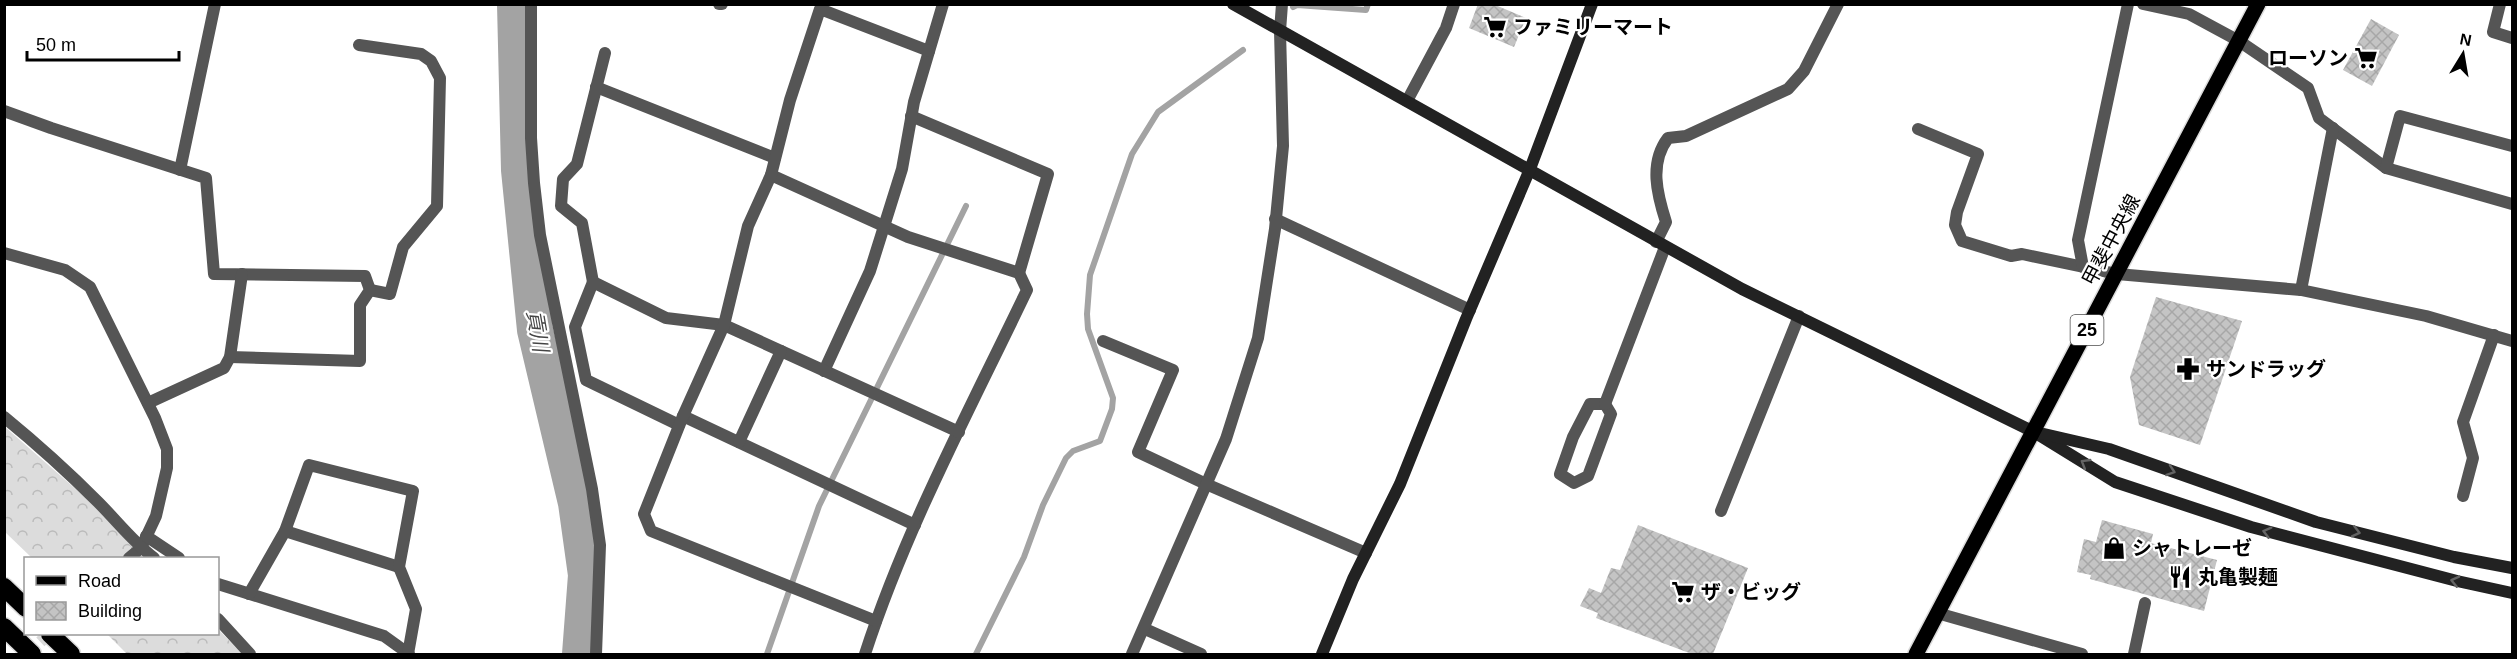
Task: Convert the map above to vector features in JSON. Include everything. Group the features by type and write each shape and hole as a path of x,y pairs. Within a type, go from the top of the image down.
{"highway":[{"path":"4,587 24,606"},
{"path":"4,627 32,654"},
{"path":"52,635 71,654"}],"main road":[{"name":"甲斐中央線","path":"1916,654 2258,4"}],"street":[{"path":"180,170 215,4"},
{"path":"531,4 531,138 534,183 540,235 570,391 592,489 600,545 596,654"},
{"path":"824,370 870,271 902,169 911,116 943,4"},
{"path":"1233,4 1742,289 2034,432 2115,482 2251,528 2512,593"},
{"path":"1132,654 1145,629 1226,439 1258,338 1283,146 1280,31 1282,4"},
{"path":"1407,101 1446,28 1454,4"},
{"path":"1322,654 1366,553 1400,484 1530,169 1592,4"},
{"path":"1605,404 1661,244 1666,222 1655,183 1660,148 1668,138 1686,136 1788,89 1804,71 1838,4"},
{"path":"2083,267 2078,240 2128,4"},
{"path":"2143,4 2189,14 2239,41 2308,88 2319,118 2386,168 2512,204"},
{"path":"2500,4 2493,32 2512,38"},
{"path":"876,621 651,531 644,514 681,421 724,325 748,226 771,175 790,100 819,9 929,51"},
{"path":"359,45 421,54 431,61 440,78 437,206 403,247 390,294 370,290"},
{"path":"605,53 577,164 563,179 561,206 582,223 593,282 575,327 586,380 681,421 739,442 915,525"},
{"path":"596,87 775,158"},
{"path":"4,111 206,178 214,274 365,276 370,290"},
{"path":"865,654 915,525 1027,290 1019,273 1048,174 911,116"},
{"path":"2386,168 2400,116 2512,146"},
{"path":"2301,290 2333,128"},
{"path":"1918,129 1978,154 1956,213 1954,225 1962,241 2011,256 2022,254 2117,274 2301,290 2426,316 2512,341"},
{"path":"771,175 932,245 1019,273"},
{"path":"1275,219 1470,310"},
{"path":"4,252 65,270 90,287 148,403 167,449 167,468 156,516 143,542 130,557"},
{"path":"148,403 224,368 230,357 242,274"},
{"path":"593,282 666,318 724,325 959,432"},
{"path":"230,357 360,361 360,305 370,290"},
{"path":"1721,511 1799,316"},
{"path":"2463,495 2473,458 2463,422 2494,335"},
{"path":"1103,341 1173,370 1138,452 1366,553"},
{"path":"739,442 781,351"},
{"path":"1590,404 1605,404 1611,414 1588,476 1574,483 1560,474 1573,437 1590,404"},
{"path":"4,417 50,455 143,542 153,557"},
{"path":"2034,432 2109,449 2316,522 2454,557 2512,568"},
{"path":"219,584 249,594 384,636 408,654 416,609 399,567 413,491 309,465 285,531 249,594"},
{"path":"285,531 399,567"},
{"path":"143,542 177,557"},
{"path":"2134,654 2145,603"},
{"path":"1937,614 2082,654"},
{"path":"219,620 250,654"},
{"path":"1145,629 1201,654"}],"green space":[{"path":"4,426 95,506 141,557 31,557 5,532"},
{"path":"219,630 242,654 127,654 108,635 219,635"}],"building":[{"path":"1478,4 1493,4 1526,18 1514,47 1469,28"},
{"path":"2371,19 2399,35 2372,86 2343,70"},
{"path":"2156,297 2242,321 2200,445 2139,425 2130,377"},
{"path":"2102,520 2153,534 2151,543 2217,560 2204,611 2090,579 2091,575 2077,572 2084,539 2096,542"},
{"path":"1638,525 1748,568 1713,654 1692,654 1596,618 1598,613 1580,606 1589,588 1601,593 1611,568 1620,570"}],"waterway":[{"name":"貢川","path":"515,4 519,170 535,330 576,503 586,575 580,654"},
{"path":"1293,7 1297,5 1366,10 1368,4"},
{"path":"976,654 1024,557 1043,505 1066,458 1073,451 1100,441 1112,409 1113,398 1088,329 1090,275 1132,154 1158,112 1243,50"},
{"path":"767,654 819,506 966,206"}],"tunnel":[{"path":"27,654 48,635"}],"place":[{"name":"ファミリーマート","path":"1495,27"},
{"name":"ローソン","path":"2366,58"},
{"name":"サンドラッグ","path":"2188,369"},
{"name":"シャトレーゼ","path":"2114,548"},
{"name":"丸亀製麺","path":"2180,577"},
{"name":"ザ・ビッグ","path":"1683,592"}]}
